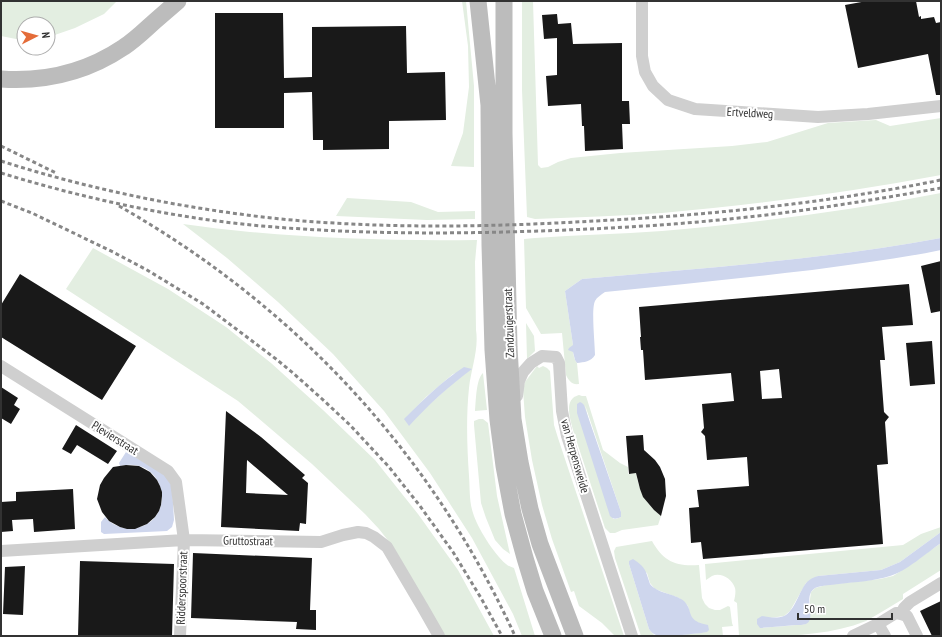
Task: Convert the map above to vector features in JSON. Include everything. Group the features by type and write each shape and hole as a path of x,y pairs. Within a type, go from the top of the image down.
{"main road":[{"path":"146,29 167,1"},
{"path":"1,79 48,78 75,71 100,61 126,46 178,1"},
{"name":"Zandzuigerstraat","path":"478,1 489,105 490,245 493,342 498,420 504,466 513,514 535,590 552,636"},
{"name":"Zandzuigerstraat","path":"504,1 504,133 508,331 513,419 530,509 540,544 574,636"}],"street":[{"name":"Ertveldweg","path":"642,1 642,56 645,72 653,86 668,100 695,109 818,117 880,113 941,106"},
{"name":"van Herpensweide","path":"513,419 519,381 523,372 537,358 542,356 556,357 559,363 562,411 566,436 632,636"},
{"name":"Plevierstraat","path":"1,366 168,471 176,482 184,540"},
{"name":"Gruttostraat","path":"1,551 184,540 321,542 350,533 366,533 387,547 439,636"},
{"name":"Ridderspoorstraat","path":"180,636 184,540"},
{"path":"902,614 904,608 910,602 941,583"},
{"path":"853,636 878,624 896,613 907,616 917,636"},
{"path":"878,624 885,636"}],"shaded area":[{"path":"1,1 117,1 104,14 75,28 56,35 56,16 16,16 16,39 1,36"},
{"path":"462,1 466,1 474,86 474,167 451,166 463,133 469,87 468,46"},
{"path":"522,1 533,1 538,165 541,168 548,167 571,158 767,142 828,123 876,120 890,126 941,118 941,175 872,187 697,210 535,219 527,217 522,90"},
{"path":"941,193 941,238 896,246 807,258 582,279 565,291 579,384 574,384 571,382 566,375 562,333 541,334 526,308 524,239 662,231 732,224 837,211"},
{"path":"347,198 411,202 438,212 475,211 475,219 427,220 336,216"},
{"path":"183,224 242,231 335,238 477,240 475,262 477,337 476,352 469,388 467,421 471,504 475,519 486,540 501,560 514,568 535,636 522,636 513,614 472,538 430,473 384,411 333,354 278,302 227,258","holes":["471,369 453,383 418,415 409,425 405,419 426,397 453,374"]},
{"path":"93,248 168,289 226,327 271,363 375,460 418,514 458,570 494,636 445,636 394,548 365,514 312,464 238,401 66,289"},
{"path":"526,323 534,336 535,351 527,359"},
{"path":"537,366 539,368 543,366 550,371 554,425 624,636 615,636 602,623 579,606 574,591 571,592 552,539 542,505 532,460 525,417 523,390 525,382"},
{"path":"483,373 487,410 475,411 479,380"},
{"path":"579,395 586,396 603,450 628,467 628,474 636,473 639,486 644,497 651,507 661,516 658,525 622,530 615,533 610,533 605,528 570,418 569,405 574,397","holes":["585,405 621,512 621,517 613,519"]},
{"path":"483,419 488,423 497,496 510,554 495,540 481,503 474,425 474,421"},
{"path":"941,527 941,532 900,562 881,570 818,576 806,583 790,611 784,616 770,618 765,617 760,628 806,624 810,607 811,592 815,588 826,585 880,579 893,576 941,543 941,570 903,594 903,599 866,621 835,630 804,634 739,636 737,603 734,601 734,585 726,577 719,575 712,576 706,580 705,564 903,545 921,534"},
{"path":"652,541 656,548 671,561 684,565 699,565 702,598 705,604 709,608 715,610 720,610 728,606 730,607 733,626 722,627 723,636 667,636 699,633 699,623 694,621 690,615 688,606 679,598 655,589 650,583 647,573 629,564 649,629 654,635 659,636 641,636 614,551 616,547"}],"water":[{"path":"941,238 941,250 893,259 734,279 605,292 597,298 594,305 593,319 595,355 585,362 577,363 573,352 568,350 573,345 565,291 582,279 807,258 896,246"},
{"path":"464,367 472,369 439,396 409,426 404,419 440,385"},
{"path":"580,402 584,405 621,512 621,517 614,519 610,516 577,413 577,404"},
{"path":"126,452 165,474 172,485 174,520 172,527 167,531 104,534 101,532 101,522 105,517 115,525 123,528 136,528 149,523 158,513 162,502 161,490 156,479 148,470 136,465 120,466 119,463"},
{"path":"941,532 941,543 896,574 884,578 815,588 811,592 810,596 810,617 806,624 760,628 757,624 757,619 762,616 773,618 784,616 788,613 804,586 812,578 818,576 881,570 900,562"},
{"path":"633,559 643,567 650,584 653,587 662,592 676,596 684,601 693,619 708,625 709,630 702,633 660,636 652,633 649,629 629,564 629,561"}],"building":[{"path":"867,1 916,1 919,17 921,16 921,19 934,17 936,23 941,22 941,95 936,95 928,54 858,68 845,5"},
{"path":"215,13 283,13 284,78 312,77 312,27 406,26 407,73 445,72 446,120 389,121 389,149 323,150 323,140 313,140 312,92 284,93 284,128 215,128"},
{"path":"557,14 558,24 571,23 573,44 622,43 622,101 629,101 630,124 622,124 623,149 585,151 581,104 548,106 546,76 557,75 557,38 544,39 542,15"},
{"path":"941,261 941,311 931,313 921,266"},
{"path":"20,274 136,346 102,400 1,337 1,305"},
{"path":"909,284 913,325 882,327 885,360 880,360 884,412 889,417 885,422 888,464 877,465 883,544 703,559 701,542 691,543 689,508 699,507 697,490 749,486 747,457 707,460 705,436 701,432 704,428 702,404 734,401 731,373 645,380 643,350 641,350 639,307","holes":["779,369 782,398 762,399 760,371"]},
{"path":"932,341 935,384 910,386 906,343"},
{"path":"1,387 18,398 14,405 20,409 11,424 1,418"},
{"path":"226,411 261,437 305,475 302,478 308,483 306,524 300,523 299,531 221,527","holes":["247,460 288,495 246,493"]},
{"path":"76,425 117,451 108,464 77,445 71,454 62,449"},
{"path":"643,435 644,450 655,460 665,479 666,496 661,516 643,497 636,473 629,474 626,436"},
{"path":"126,465 139,466 150,472 157,480 162,492 161,505 155,517 147,524 135,529 120,527 109,521 102,512 97,499 100,485 113,467"},
{"path":"73,489 75,529 34,532 33,519 12,520 13,531 1,532 1,502 16,501 16,492"},
{"path":"193,553 312,558 310,610 316,610 316,630 296,629 297,622 191,618"},
{"path":"80,561 174,564 172,636 78,636"},
{"path":"25,566 23,615 3,614 5,567"},
{"path":"941,601 941,636 932,636 920,611"}],"railway":[{"path":"1,146 56,173"},
{"path":"1,161 70,181 140,197 210,210 281,219 399,226 517,225 682,215 769,207 855,195 941,180"},
{"path":"1,173 98,199 163,213 196,218 262,226 323,230 444,233 612,228 692,222 803,210 941,188"},
{"path":"1,201 32,213 147,270 203,304 293,373 350,425 389,467 420,506 453,552 502,636"},
{"path":"119,206 183,246 243,290 299,337 352,390 399,445 442,505 481,569 515,636"}]}
